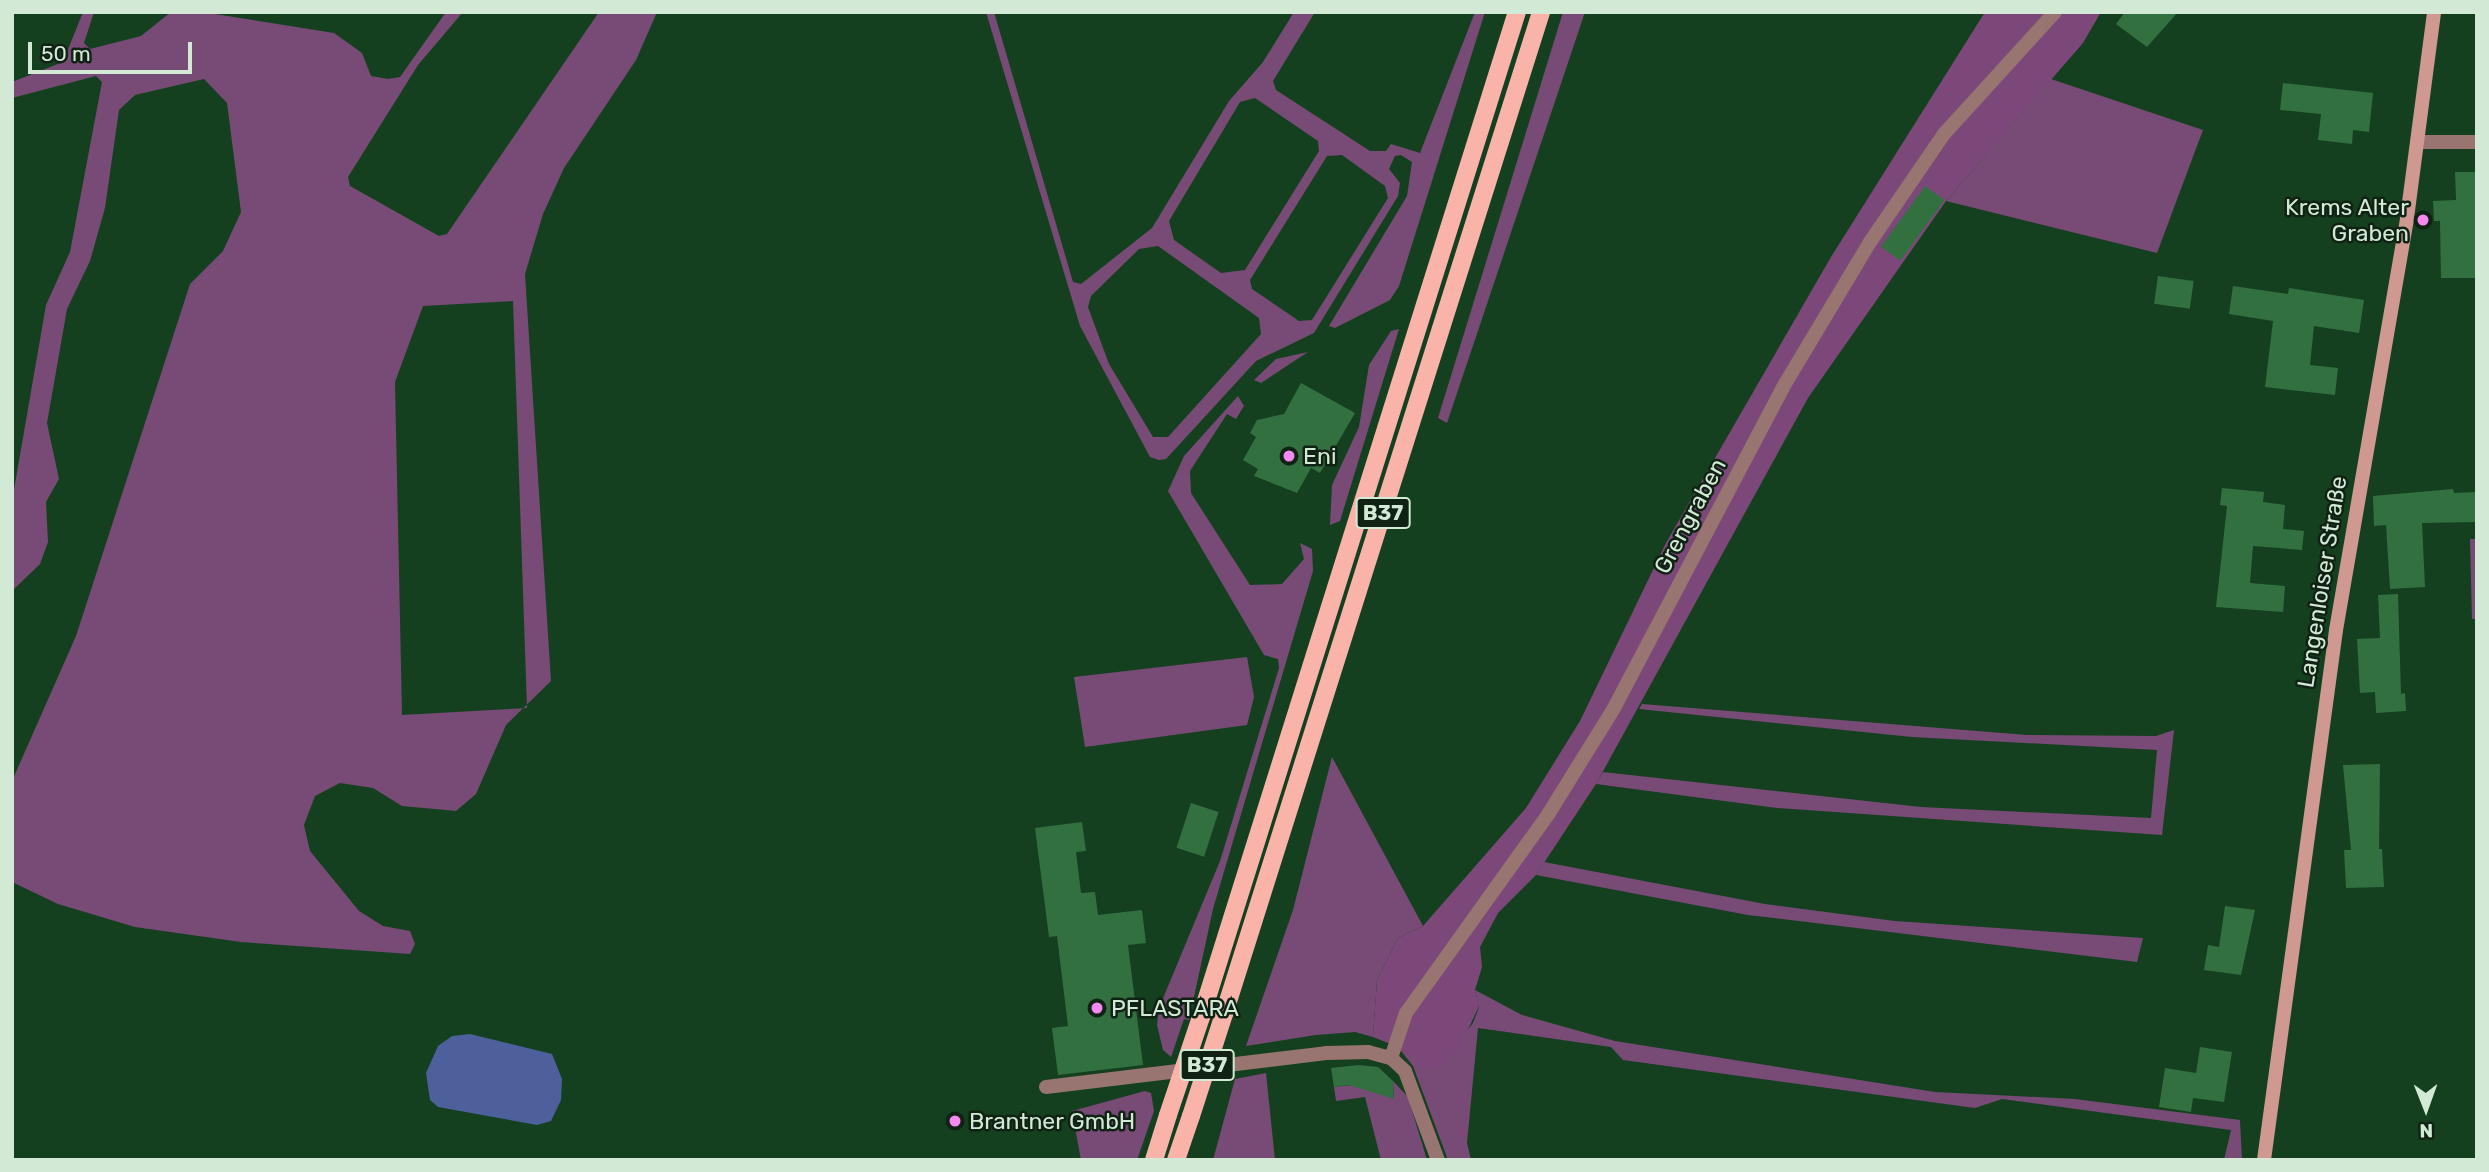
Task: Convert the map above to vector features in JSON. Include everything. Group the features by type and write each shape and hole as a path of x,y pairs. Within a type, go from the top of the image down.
{"main road":[{"name":"B37","path":"1154,1160 1517,12"},
{"name":"B37","path":"1176,1160 1541,12"}],"street":[{"name":"Grengraben","path":"1391,1058 1413,1002 1549,813 1614,708 1782,389 1870,242 1944,134 2055,12"},
{"name":"Langenloiser Straße","path":"2264,1160 2336,630 2418,142 2434,12"},
{"path":"2418,142 2477,142"},
{"path":"1046,1087 1326,1053 1368,1052 1391,1058 1416,1091 1438,1160"}],"shaded area":[{"path":"83,12 94,12 84,43 90,49 141,36 171,12 202,12 334,33 362,53 371,76 388,79 400,77 446,12 463,12 418,65 348,177 350,186 439,236 447,234 599,12 657,12 636,60 564,168 543,214 525,274 551,681 527,705 513,301 423,306 395,382 402,715 523,708 506,725 476,794 456,811 402,806 373,788 340,783 315,796 304,825 310,851 359,911 383,926 410,931 415,944 410,954 241,942 135,927 58,904 12,882 12,781 76,636 190,284 223,251 241,212 227,103 204,79 135,95 119,110 105,208 90,261 67,309 47,423 59,479 46,502 48,542 40,564 12,591 12,501 46,305 70,252 102,82 96,76 12,98 12,82 63,62"},
{"path":"986,12 994,12 1073,282 1081,284 1152,228 1229,101 1263,62 1294,12 1315,12 1273,81 1276,90 1370,151 1386,151 1391,144 1420,153 1475,12 1485,12 1399,286 1390,300 1335,328 1329,326 1407,196 1412,162 1401,155 1395,156 1389,169 1400,183 1398,196 1314,333 1256,361 1166,459 1150,457 1080,326","holes":["1255,98 1318,141 1319,151 1245,270 1221,273 1174,240 1169,221 1240,102","1342,155 1385,186 1388,198 1312,320 1299,321 1252,289 1250,280 1327,156","1158,246 1259,318 1261,334 1168,437 1153,437 1109,364 1088,307 1091,296 1139,249"]},
{"path":"1563,12 1585,12 1447,423 1438,418"},
{"path":"1985,12 2101,12 2083,43 1946,201 1808,398 1596,784 1536,875 1498,913 1480,947 1482,967 1475,990 1479,1006 1459,1049 1440,1066 1413,1066 1398,1047 1373,1037 1377,980 1398,938 1423,926 1526,808 1580,721 1666,543 1831,257"},
{"path":"2051,79 2203,130 2157,253 1946,201"},
{"path":"1399,329 1340,521 1330,525 1332,485 1359,427 1369,365 1391,331"},
{"path":"1308,352 1261,383 1254,380 1276,359"},
{"path":"1238,396 1244,406 1236,419 1227,414 1190,471 1191,493 1250,585 1282,584 1304,559 1300,543 1312,549 1313,571 1213,909 1189,1020 1184,1019 1171,1057 1163,1050 1157,1025 1159,1008 1220,861 1279,668 1278,659 1264,655 1168,491 1184,456"},
{"path":"2470,539 2477,539 2477,619 2472,619"},
{"path":"1247,657 1254,697 1247,725 1085,747 1074,677"},
{"path":"1642,704 2027,735 2156,736 2174,730 2162,835 1777,808 1596,784 1603,772 1921,807 2151,818 2157,750 1912,737 1639,709"},
{"path":"1332,757 1423,926 1398,938 1377,980 1373,1037 1355,1032 1246,1046 1293,910"},
{"path":"1544,862 1765,904 1895,921 2143,938 2137,962 1748,915 1536,875"},
{"path":"1475,990 1522,1015 1615,1041 1935,1092 2075,1099 2240,1120 2242,1160 2224,1160 2231,1130 2002,1099 1975,1108 1623,1060 1611,1047 1478,1028 1467,1143 1471,1160 1448,1160 1413,1066 1440,1066 1473,1023 1479,1007"},
{"path":"1266,1073 1275,1160 1213,1160 1235,1079"},
{"path":"1393,1081 1408,1097 1427,1160 1381,1160 1365,1097 1336,1101 1334,1087 1362,1084 1394,1098"},
{"path":"1145,1091 1151,1093 1154,1111 1137,1160 1081,1160 1072,1111"}],"water":[{"path":"470,1034 552,1054 562,1079 561,1100 551,1121 537,1125 438,1107 430,1100 426,1073 438,1046 452,1036"}],"building":[{"path":"2125,12 2178,12 2147,47 2116,24"},
{"path":"2283,83 2373,93 2369,132 2353,130 2352,144 2318,140 2321,114 2280,110"},
{"path":"2455,172 2477,172 2477,278 2441,278 2440,221 2434,221 2433,201 2456,200"},
{"path":"1925,186 1944,200 1900,261 1881,247"},
{"path":"2158,276 2194,281 2190,309 2154,304"},
{"path":"2233,286 2288,294 2289,288 2364,300 2359,333 2314,326 2310,365 2338,368 2335,395 2265,387 2273,321 2229,314"},
{"path":"1301,383 1355,413 1320,473 1311,468 1297,493 1254,476 1258,469 1243,460 1256,437 1250,433 1257,420 1284,414"},
{"path":"2222,488 2264,492 2263,502 2285,505 2283,529 2304,531 2302,550 2253,546 2250,583 2285,586 2283,612 2216,607 2227,506 2220,505"},
{"path":"2453,489 2454,493 2477,492 2477,522 2422,523 2425,587 2390,589 2386,525 2374,526 2373,496"},
{"path":"2398,594 2401,694 2405,693 2406,711 2376,713 2375,692 2360,693 2357,639 2380,638 2378,595"},
{"path":"2380,764 2379,849 2382,849 2384,887 2346,888 2344,850 2351,850 2343,765"},
{"path":"1191,803 1219,812 1204,857 1176,848"},
{"path":"1082,822 1086,851 1076,852 1081,893 1095,892 1098,915 1142,910 1146,943 1128,945 1143,1065 1058,1075 1052,1028 1068,1026 1057,936 1049,937 1035,828"},
{"path":"2225,906 2255,910 2241,975 2204,970 2208,945 2219,947"},
{"path":"2200,1047 2232,1052 2224,1102 2193,1098 2191,1112 2159,1107 2165,1068 2196,1073"},
{"path":"1358,1065 1378,1067 1393,1081 1394,1099 1349,1085 1334,1087 1331,1068"}],"place":[{"name":"Krems Alter Graben","path":"2423,220"},
{"name":"Eni","path":"1289,456"},
{"name":"PFLASTARA","path":"1097,1008"},
{"name":"Brantner GmbH","path":"955,1121"}]}
